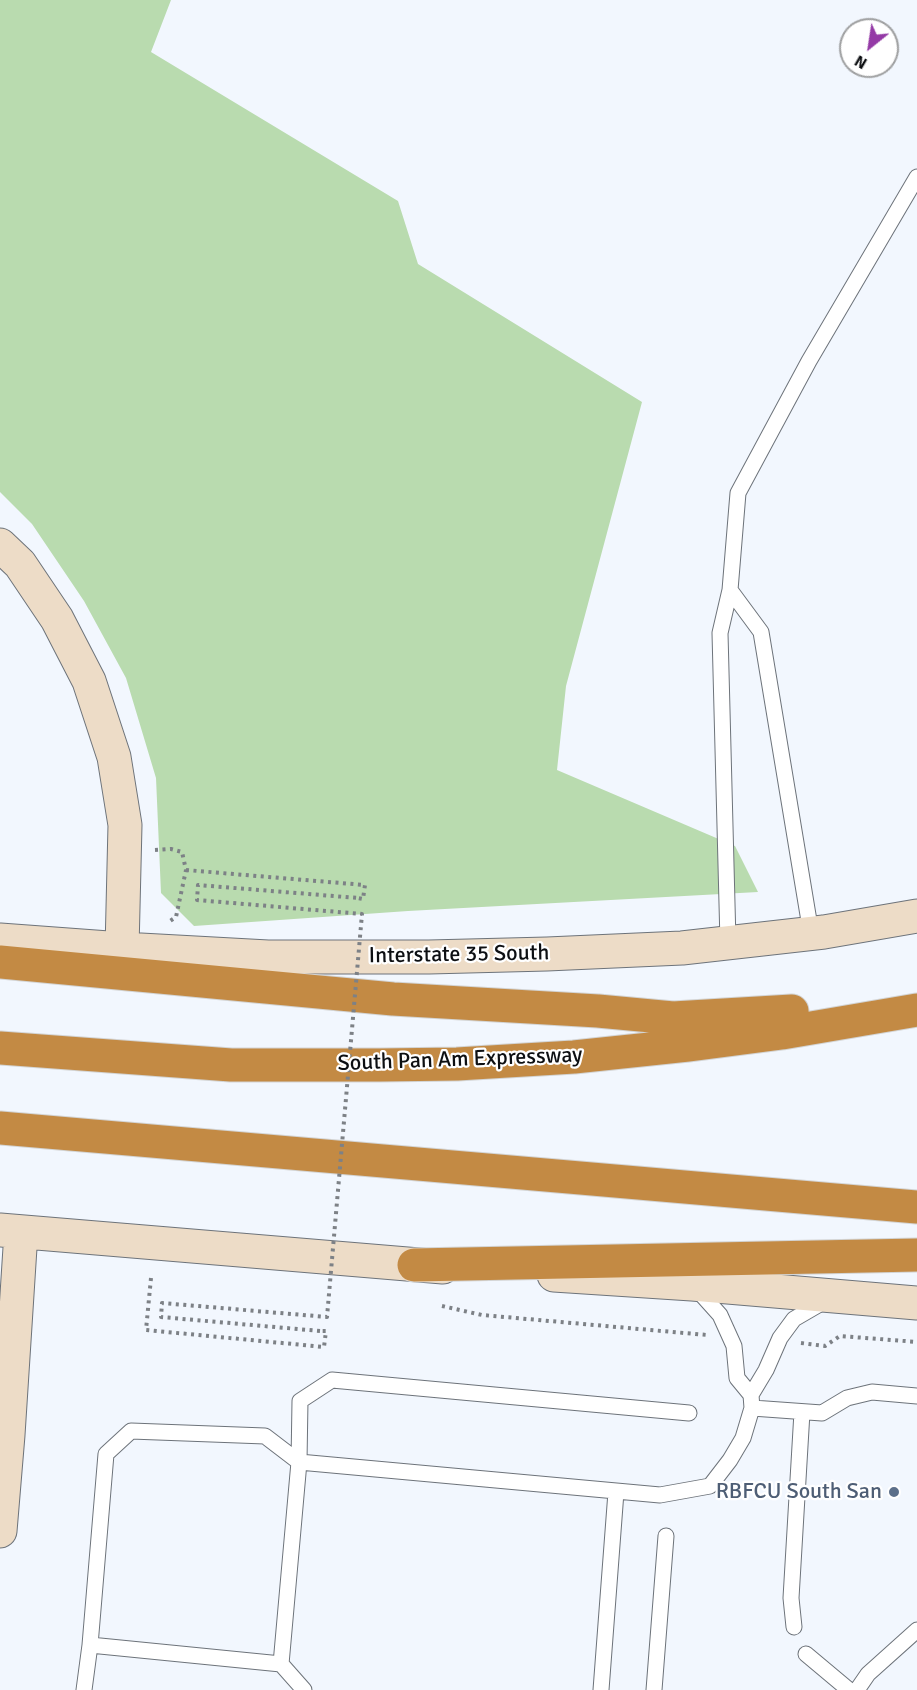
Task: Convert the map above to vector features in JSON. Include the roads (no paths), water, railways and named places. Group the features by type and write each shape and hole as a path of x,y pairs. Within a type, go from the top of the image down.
{"highway":[{"path":"0,962 393,999 674,1018 917,1004"},
{"name":"South Pan Am Expressway","path":"0,1048 231,1065 457,1064 574,1057 688,1045 782,1033 917,1010"},
{"path":"0,1128 917,1207"},
{"path":"414,1265 917,1255"}],"main road":[{"path":"0,545 20,564 57,619 89,681 114,757 125,825 122,949"},
{"name":"Interstate 35 South","path":"0,940 268,957 547,954 659,949 728,942 811,933 917,916"},
{"path":"0,1531 10,1232 917,1303"}],"lane":[{"path":"728,942 720,633 730,590 738,493 809,361 917,177"},
{"path":"730,590 761,632 811,933"},
{"path":"692,1284 720,1315 734,1346 737,1378 752,1402 802,1412 822,1413 847,1398 872,1392 917,1396"},
{"path":"84,1690 106,1454 131,1431 265,1436 299,1462 660,1495 710,1486 743,1438 752,1402 780,1338 794,1319 833,1296"},
{"path":"281,1664 299,1462 300,1401 332,1380 689,1413"},
{"path":"794,1627 791,1598 802,1412"},
{"path":"601,1690 616,1492"},
{"path":"654,1690 666,1536"},
{"path":"857,1690 867,1674 917,1630"},
{"path":"90,1645 281,1664 304,1690"},
{"path":"806,1654 849,1690"}],"place":[{"name":"RBFCU South San","path":"894,1492"}]}
